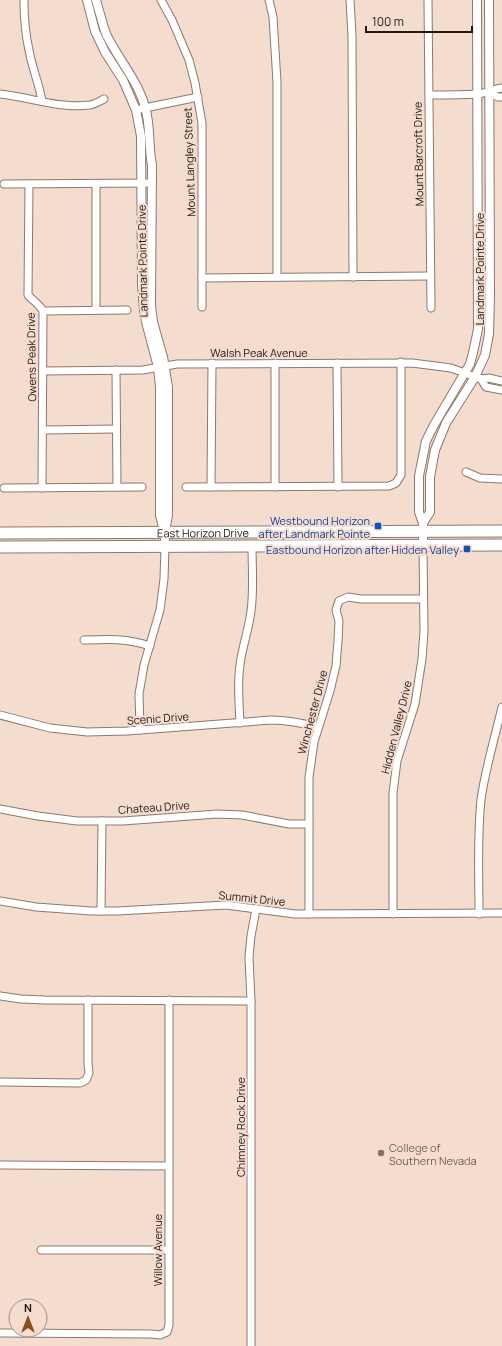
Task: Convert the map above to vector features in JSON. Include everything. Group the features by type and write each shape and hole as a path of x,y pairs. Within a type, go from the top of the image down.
{"main road":[{"name":"East Horizon Drive","path":"0,533 165,532 423,527 502,531"},
{"name":"East Horizon Drive","path":"0,547 502,545"}],"street":[{"path":"24,0 24,24 29,51 40,85 42,101"},
{"name":"Landmark Pointe Drive","path":"87,0 95,31 105,52 123,80 136,110 141,136 142,284 144,310 146,322 168,387 168,515 164,547"},
{"name":"Landmark Pointe Drive","path":"96,0 105,32 136,85 146,108 150,137 152,183 151,305 161,366"},
{"name":"Mount Langley Street","path":"161,0 172,20 189,60 198,97 202,123 202,307"},
{"path":"269,0 272,18 277,82 278,277"},
{"path":"350,0 352,36 353,277"},
{"name":"Mount Barcroft Drive","path":"428,0 431,308"},
{"name":"Landmark Pointe Drive","path":"422,546 423,527 419,512 419,476 426,441 465,373 474,353 478,329 477,0"},
{"name":"Landmark Pointe Drive","path":"423,527 430,512 430,477 436,450 446,423 478,378 485,355 489,334 489,0"},
{"path":"429,95 478,94 502,88"},
{"path":"489,92 498,97 502,97"},
{"path":"0,94 17,96 58,105 91,105 104,99"},
{"path":"136,110 198,97"},
{"path":"4,184 152,183"},
{"name":"Owens Peak Drive","path":"29,184 28,295 39,304 43,311 42,488"},
{"path":"96,184 96,310"},
{"path":"202,278 430,276"},
{"path":"43,311 127,310"},
{"path":"186,487 338,487 389,486 396,483 401,475 401,362"},
{"name":"Walsh Peak Avenue","path":"43,371 143,370 177,364 401,362 432,364 451,368 478,378"},
{"path":"275,363 275,487"},
{"path":"337,363 338,487"},
{"path":"211,487 212,364"},
{"path":"116,370 116,487"},
{"path":"478,378 489,378 502,381"},
{"path":"478,378 486,387 502,390"},
{"path":"43,430 116,429"},
{"path":"466,472 480,478 502,479"},
{"path":"4,488 142,487"},
{"path":"240,722 238,698 241,658 252,609 252,546"},
{"name":"Hidden Valley Drive","path":"393,914 394,776 397,761 415,704 421,673 423,646 422,546"},
{"path":"140,730 139,694 144,665 161,605 164,580 164,547"},
{"name":"Winchester Drive","path":"309,914 309,777 314,742 336,666 339,621 336,610 339,601 348,597 361,599 423,599"},
{"path":"84,640 125,640 150,646"},
{"path":"479,914 479,838 481,799 502,707"},
{"name":"Scenic Drive","path":"0,715 29,723 87,732 140,730 285,720 318,727"},
{"name":"Chateau Drive","path":"0,808 58,819 102,821 216,814 242,815 289,824 309,824"},
{"path":"101,911 102,821"},
{"name":"Summit Drive","path":"0,901 56,909 101,911 226,905 281,913 309,914 502,914"},
{"name":"Chimney Rock Drive","path":"251,1346 251,1000 249,957 256,909"},
{"path":"0,996 45,1000 251,1000"},
{"path":"0,1082 80,1083 86,1080 89,1073 88,1000"},
{"name":"Willow Avenue","path":"0,1333 160,1335 167,1332 169,1325 169,1000"},
{"path":"0,1166 168,1166"},
{"path":"41,1250 168,1250"}],"place":[{"name":"Westbound Horizon after Landmark Pointe","path":"378,526"},
{"name":"Eastbound Horizon after Hidden Valley","path":"467,549"},
{"name":"College of Southern Nevada","path":"381,1153"}]}
